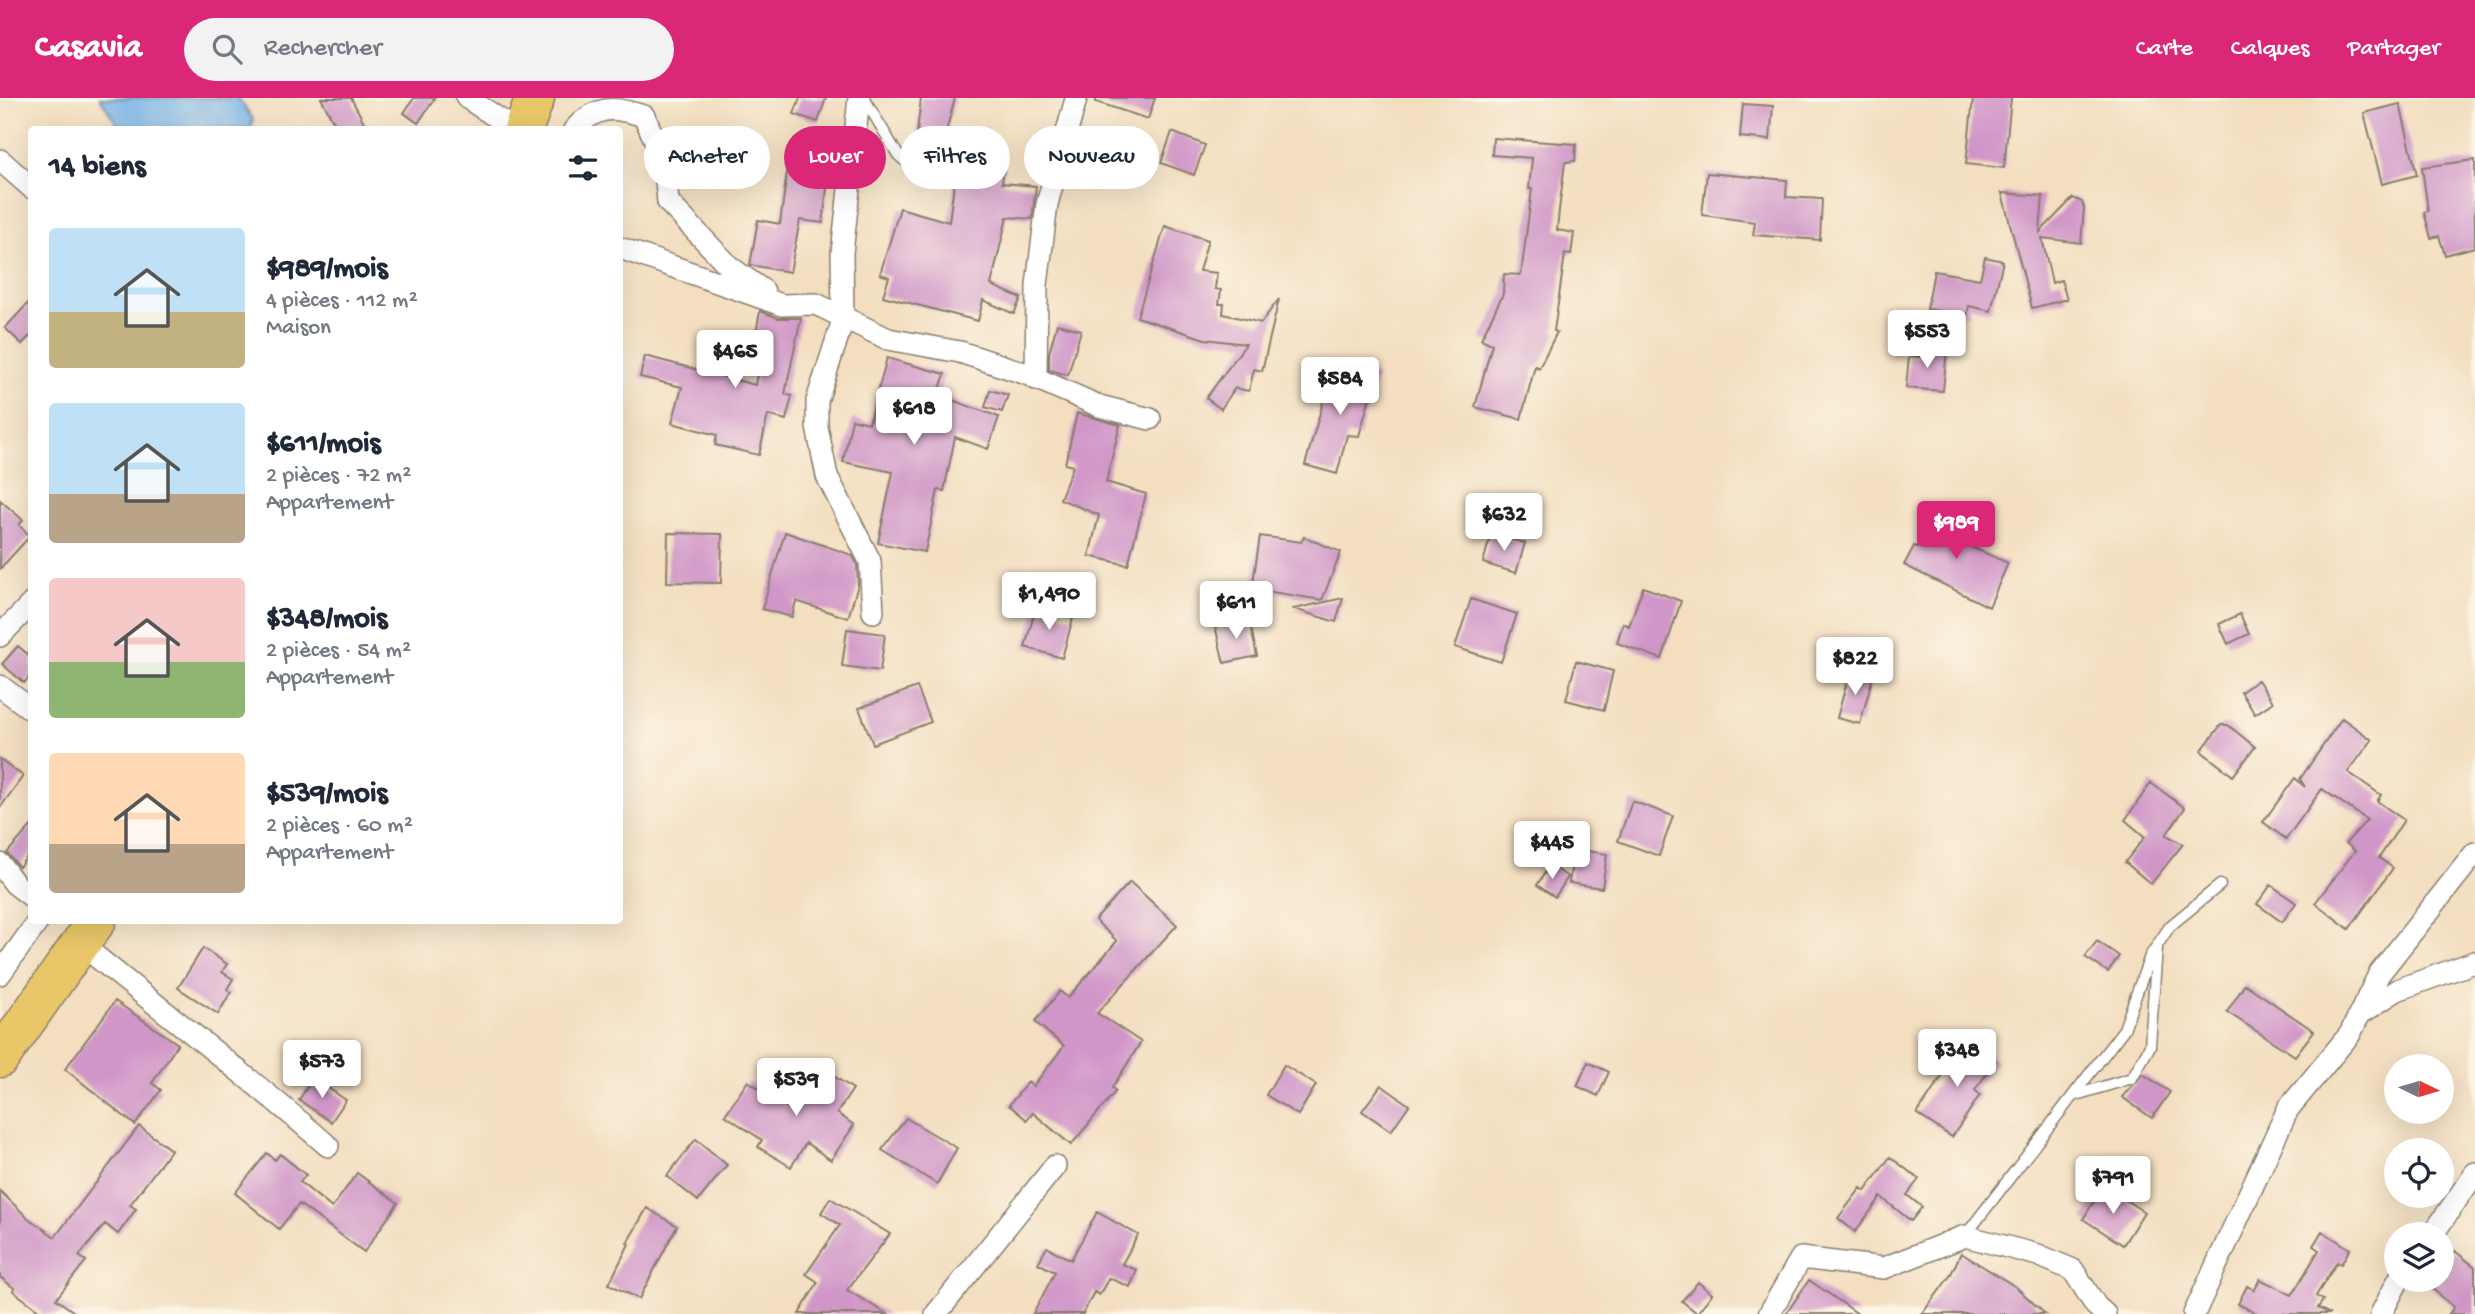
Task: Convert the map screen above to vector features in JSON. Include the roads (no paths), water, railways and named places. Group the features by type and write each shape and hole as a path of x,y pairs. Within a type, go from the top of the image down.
{"highway":[{"path":"524,126 535,98"},
{"path":"0,1058 89,932"}],"street":[{"path":"467,98 510,126"},
{"path":"862,98 842,253 843,320 817,401 817,427 827,476 870,561 873,612"},
{"path":"1036,379 1037,285 1047,204 1076,99"},
{"path":"577,126 586,116 615,107 644,116 664,160 668,202 730,267 782,305"},
{"path":"0,160 28,184"},
{"path":"623,249 782,305 816,304 843,320 888,339 960,352 1036,379 1099,407 1150,419"},
{"path":"0,636 28,607"},
{"path":"0,686 28,707"},
{"path":"2194,1314 2288,1109 2350,1034 2379,974 2475,853"},
{"path":"0,864 15,884 28,894"},
{"path":"0,974 36,924"},
{"path":"89,932 190,1035 270,1094 328,1146"},
{"path":"2359,1015 2397,990 2475,962"},
{"path":"936,1314 1055,1166"},
{"path":"2441,1222 2475,1173"},
{"path":"1769,1314 1801,1258 1884,1268 1965,1236 2038,1255 2073,1270 2096,1306 2105,1314"},
{"path":"2381,1314 2392,1292"}],"lane":[{"path":"862,98 900,157"},
{"path":"1965,1236 2076,1095 2124,1029 2150,956 2170,926 2220,885"},
{"path":"2076,1095 2132,1078 2150,1046 2157,947"}],"water":[{"path":"100,98 238,98 253,119 252,126 118,126"}]}
